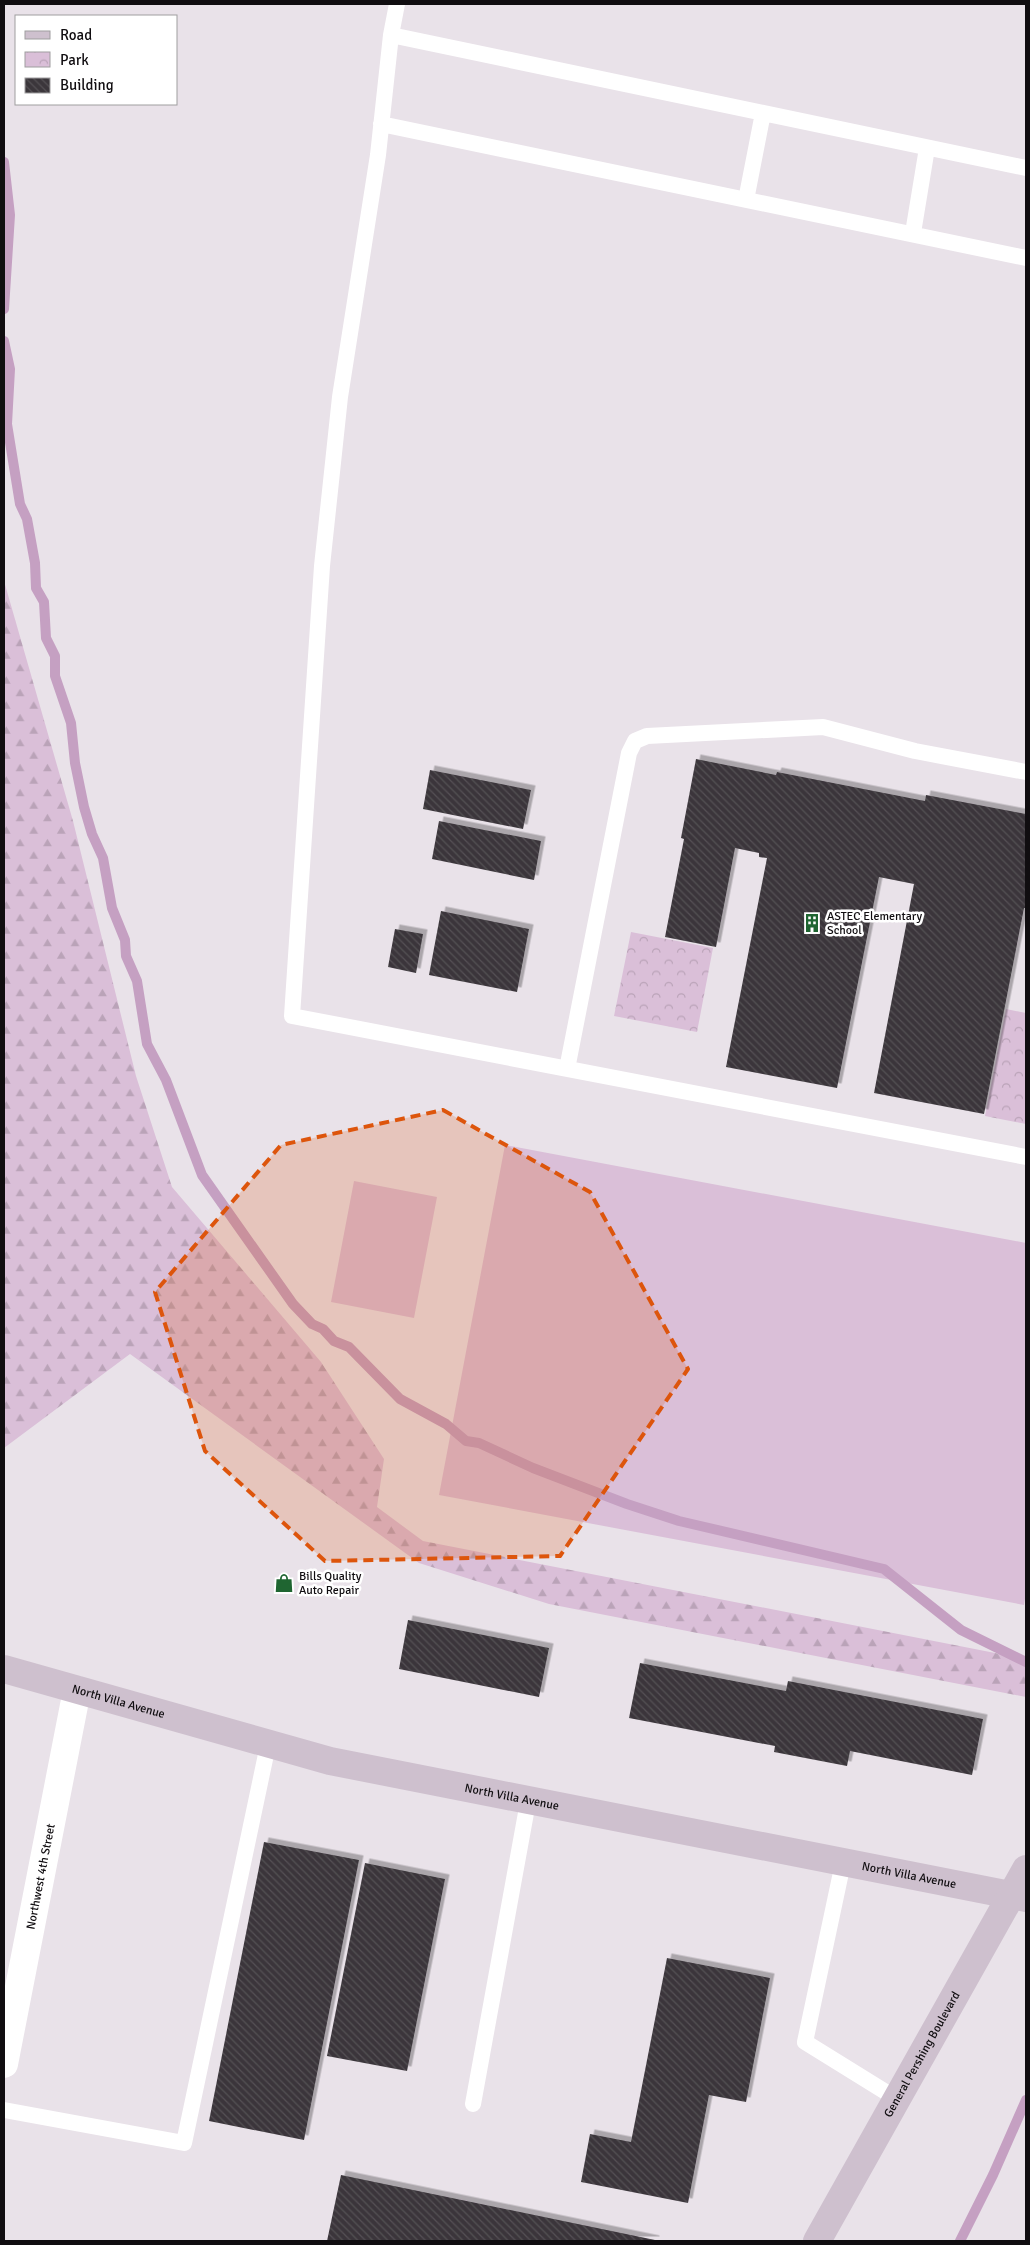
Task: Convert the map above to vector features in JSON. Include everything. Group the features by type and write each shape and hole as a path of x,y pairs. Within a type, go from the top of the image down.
{"main road":[{"name":"North Villa Avenue","path":"4,1668 330,1761 528,1802 1019,1897"},
{"name":"General Pershing Boulevard","path":"817,2241 897,2099 1019,1897 1026,1869"}],"street":[{"name":"Northwest 4th Street","path":"4,2064 78,1690"}],"lane":[{"path":"397,4 340,397 322,566 292,1016 1026,1157"},
{"path":"391,35 1026,168"},
{"path":"746,200 763,113"},
{"path":"381,124 1026,258"},
{"path":"913,233 927,148"},
{"path":"566,1069 629,753 635,741 647,736 823,727 915,751 1026,772"},
{"path":"4,2110 184,2143 268,1744"},
{"path":"473,2104 528,1802"},
{"path":"843,1862 806,2042 897,2099"}],"highlighted area":[{"path":"443,1110 590,1192 688,1369 560,1556 325,1561 205,1451 155,1292 281,1145"}],"green space":[{"path":"4,581 73,821 136,1076 172,1187 321,1362 384,1459 377,1507 423,1541 1026,1659 1026,1697 549,1604 419,1563 130,1354 4,1448"},
{"path":"631,932 713,948 697,1032 614,1016"},
{"path":"1006,1009 1026,1013 1026,1124 985,1116"},
{"path":"505,1145 1026,1243 1026,1592 1024,1605 439,1495"},
{"path":"354,1181 437,1197 414,1318 331,1302"}],"building":[{"name":"ASTEC Elementary School","path":"696,759 776,775 777,772 925,801 926,795 1026,814 1026,908 1024,908 984,1114 874,1093 914,884 879,877 837,1088 726,1067 767,858 759,857 759,853 735,848 716,947 665,937 684,839 681,838"},
{"path":"430,770 531,790 523,829 423,809"},
{"path":"439,821 541,841 534,880 432,859"},
{"path":"441,911 529,929 517,992 429,975"},
{"path":"395,929 423,934 416,973 388,967"},
{"path":"408,1620 549,1648 539,1697 399,1669"},
{"path":"640,1663 786,1691 788,1681 983,1719 972,1775 850,1751 847,1766 774,1752 775,1746 629,1718"},
{"path":"264,1842 359,1860 304,2140 209,2121"},
{"path":"365,1863 445,1879 407,2071 327,2056"},
{"path":"667,1958 770,1978 746,2102 709,2095 688,2203 581,2182 590,2134 631,2142"},
{"path":"341,2175 655,2240 655,2241 327,2241"}],"waterway":[{"path":"4,162 10,215 4,309"},
{"path":"4,341 10,369 7,424 20,504 27,519 35,563 36,588 44,602 46,638 55,656 55,676 71,723 75,763 84,807 92,834 103,858 112,908 125,940 126,956 137,981 147,1044 166,1080 202,1175 293,1304 312,1324 323,1329 334,1341 349,1347 400,1399 446,1424 466,1441 479,1443 533,1468 627,1504 679,1521 884,1569 961,1630 1026,1662"},
{"path":"960,2241 993,2175 1026,2100"}],"place":[{"name":"ASTEC Elementary School","path":"812,923"},
{"name":"Bills Quality Auto Repair","path":"284,1583"}]}
